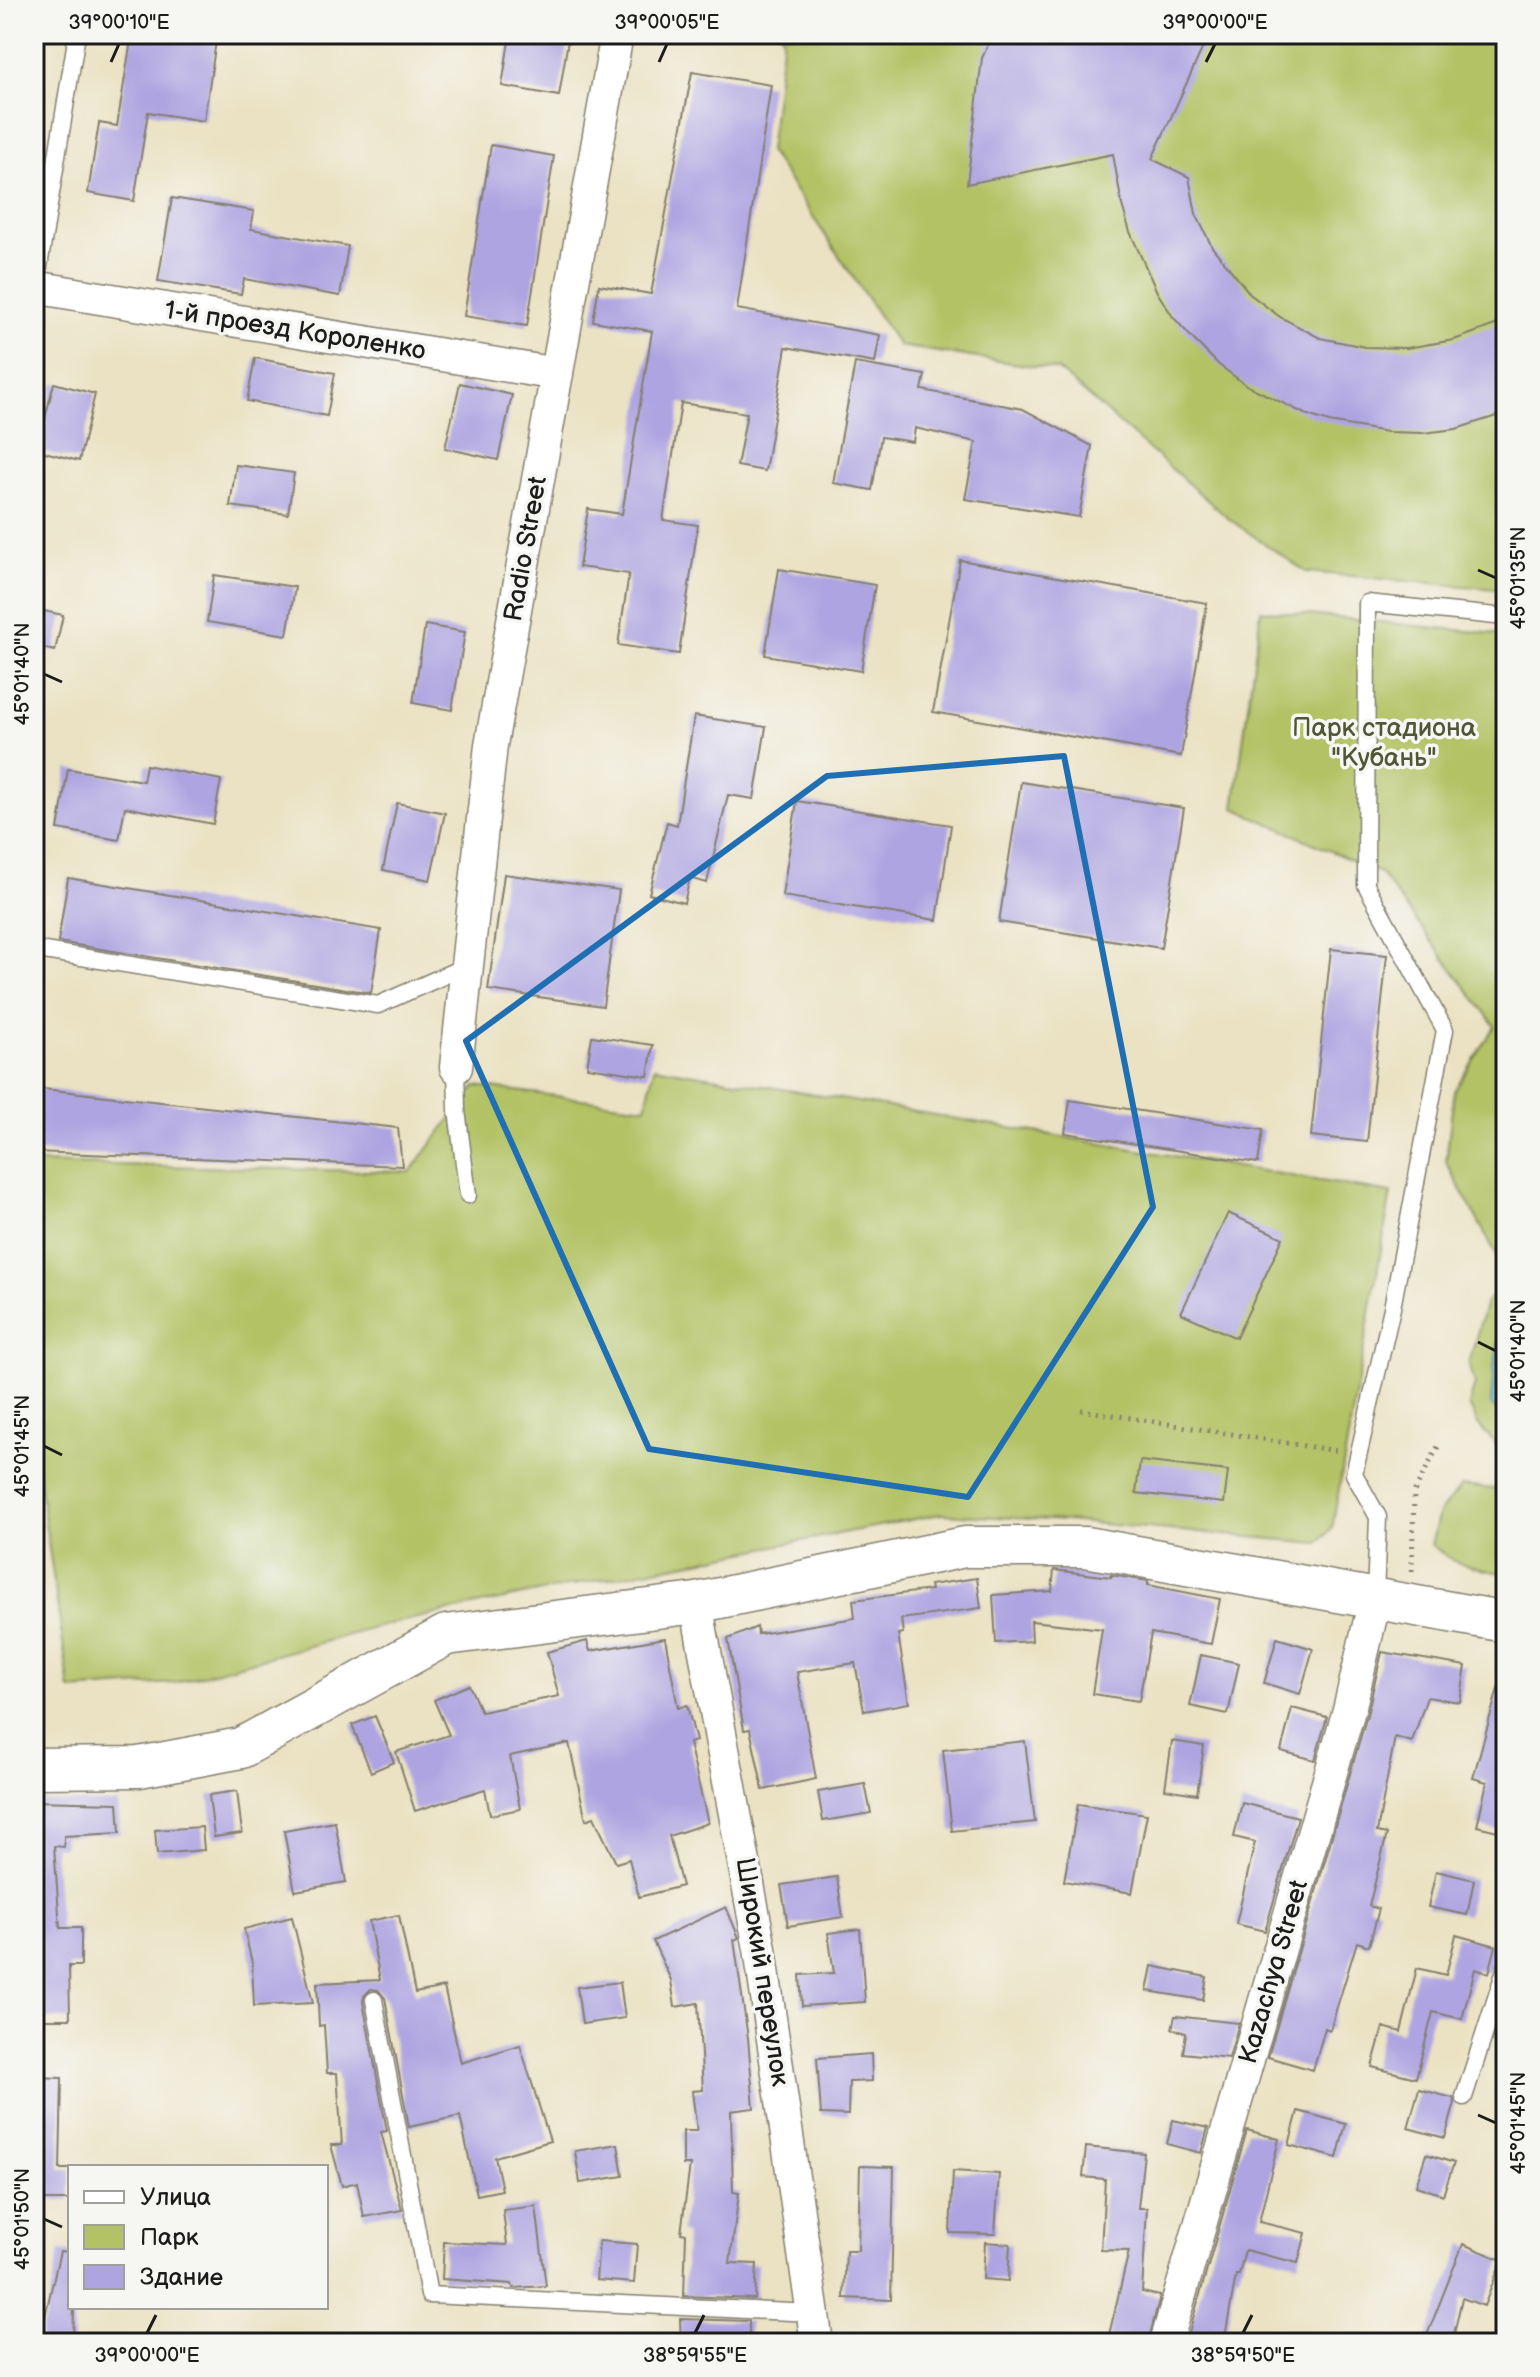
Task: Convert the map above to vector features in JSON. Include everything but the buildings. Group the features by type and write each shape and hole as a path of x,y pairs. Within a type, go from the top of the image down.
{"street":[{"name":"Radio Street","path":"456,1067 491,745 617,34"},
{"name":"1-й проезд Короленко","path":"34,291 557,374"},
{"path":"34,1768 139,1767 241,1748 446,1635 696,1603 965,1547 1086,1547 1506,1622"},
{"name":"Kazachya Street","path":"1166,2343 1349,1710 1392,1601"},
{"name":"Широкий переулок","path":"696,1603 760,1949 815,2328"}],"lane":[{"path":"34,291 77,34"},
{"path":"1392,1601 1378,1517 1354,1474 1392,1308 1445,1030 1366,885 1367,603 1506,617"},
{"path":"38,950 378,1005 466,966"},
{"path":"456,1067 457,1110 468,1195"},
{"path":"1464,2097 1506,1967"},
{"path":"374,2000 429,2295 815,2328"}],"path":[{"path":"1081,1410 1358,1455"},
{"path":"1392,1601 1414,1492 1440,1443"}],"highlighted area":[{"path":"1064,756 1153,1207 968,1497 649,1449 466,1041 827,776"}],"green space":[{"path":"781,34 1506,34 1506,590 1306,572 1229,519 1058,370 899,346 769,151"},
{"name":"Парк стадиона \"Кубань\"","path":"1261,610 1506,635 1506,1272 1446,1162 1454,1091 1495,1026 1380,873 1234,808"},
{"path":"654,1067 1391,1193 1332,1529 1318,1543 1066,1521 941,1514 527,1594 385,1625 174,1683 70,1690 34,1448 34,1163 410,1172 476,1086 646,1107"},
{"path":"1506,1285 1491,1404 1506,1421 1506,1454 1478,1425 1469,1405 1475,1384 1469,1363 1486,1302"},
{"path":"1461,1486 1506,1490 1506,1574 1457,1562 1431,1545 1439,1513"}],"water":[{"path":"1506,1304 1506,1421 1491,1404"}]}
